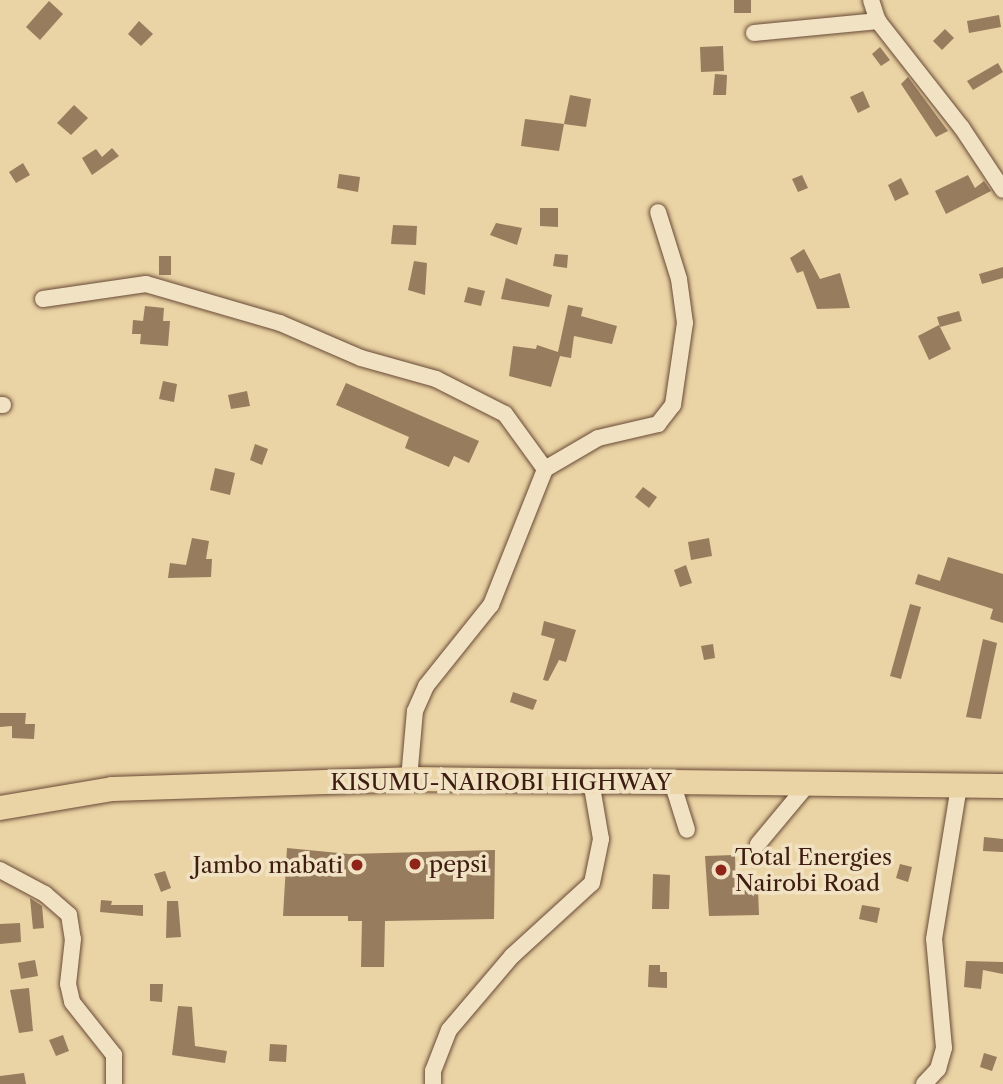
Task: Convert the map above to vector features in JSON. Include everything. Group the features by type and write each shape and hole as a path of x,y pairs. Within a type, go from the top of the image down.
{"highway":[{"name":"KISUMU-NAIROBI HIGHWAY","path":"0,807 149,787 409,779 1003,786"}],"street":[{"path":"871,0 878,21 962,128 1003,190"},
{"path":"754,33 878,21"},
{"path":"409,779 415,711 426,686 491,605 545,469 598,438 658,424 673,405 685,323 679,278 658,212"},
{"path":"43,299 146,284 280,323 361,358 436,379 505,414 545,469"},
{"path":"430,1080 449,1030 479,993 512,956 592,883 601,847 592,781"},
{"path":"672,782 687,830"},
{"path":"758,844 808,784"},
{"path":"924,1084 942,1077 945,1024 933,960 934,939 959,786"},
{"path":"0,870 45,894 69,915 73,939 68,984 72,1002 114,1055 114,1084"}],"building":[{"path":"734,0 751,0 751,13 734,13"},
{"path":"49,1 63,14 40,40 26,27"},
{"path":"999,15 1001,27 969,33 967,21"},
{"path":"139,21 153,34 141,46 128,34"},
{"path":"945,29 954,38 942,50 933,41"},
{"path":"723,46 724,71 701,72 700,47"},
{"path":"880,47 890,60 881,66 872,54"},
{"path":"998,63 1003,72 973,90 967,81"},
{"path":"715,74 727,75 726,95 713,95"},
{"path":"908,77 948,131 936,137 901,84"},
{"path":"863,91 870,107 858,113 850,97"},
{"path":"570,95 591,99 586,127 564,124"},
{"path":"74,105 88,118 71,135 57,123"},
{"path":"525,119 564,124 559,151 521,146"},
{"path":"112,148 119,156 92,175 82,158 96,149 102,157"},
{"path":"23,163 30,175 16,183 9,172"},
{"path":"339,174 360,177 358,192 337,188"},
{"path":"802,175 808,188 798,192 792,179"},
{"path":"968,175 975,188 984,181 991,191 946,214 935,191"},
{"path":"901,178 909,194 895,201 888,185"},
{"path":"540,208 558,208 558,227 540,226"},
{"path":"496,223 522,228 517,245 490,235"},
{"path":"393,225 417,226 416,245 391,244"},
{"path":"804,249 820,279 840,273 850,308 817,309 803,271 797,273 790,258"},
{"path":"555,254 568,255 567,268 553,266"},
{"path":"159,256 171,256 171,275 159,275"},
{"path":"414,261 427,263 425,295 408,290"},
{"path":"1003,267 1003,278 982,284 979,274"},
{"path":"506,278 552,295 549,307 501,299"},
{"path":"468,287 485,291 481,306 464,302"},
{"path":"568,305 583,308 581,316 617,326 612,344 574,336 571,358 560,356 551,387 509,376 513,346 536,349 537,345 558,352"},
{"path":"145,306 164,308 163,321 170,321 168,346 140,344 141,334 132,334 133,320 143,321"},
{"path":"959,311 962,321 940,327 937,317"},
{"path":"939,325 951,349 929,360 918,336"},
{"path":"163,381 177,384 174,402 159,399"},
{"path":"346,383 479,441 469,463 454,456 449,467 405,448 409,437 336,405"},
{"path":"247,391 250,406 231,409 228,395"},
{"path":"255,444 268,449 262,465 250,460"},
{"path":"215,468 235,473 230,495 210,490"},
{"path":"643,487 657,497 649,508 635,497"},
{"path":"192,538 209,541 206,559 212,559 211,577 168,578 170,563 186,565"},
{"path":"709,538 712,556 691,560 688,542"},
{"path":"948,557 1003,574 1003,623 990,619 993,609 915,584 918,574 940,581"},
{"path":"686,565 692,583 680,587 674,570"},
{"path":"910,604 921,607 901,679 890,676"},
{"path":"544,621 576,630 566,662 559,660 548,681 543,680 555,639 541,635"},
{"path":"983,639 997,643 981,719 966,717"},
{"path":"713,644 715,658 704,660 701,646"},
{"path":"513,692 537,700 533,710 510,702"},
{"path":"0,713 26,713 25,724 35,724 34,739 12,738 12,726 0,727"},
{"path":"984,837 1003,839 1003,852 983,851"},
{"path":"287,848 349,854 495,850 494,919 385,921 384,967 361,967 362,921 348,921 348,916 283,916"},
{"path":"735,855 736,890 758,889 759,915 709,916 705,856"},
{"path":"900,864 912,867 908,882 896,878"},
{"path":"165,871 171,888 161,892 154,874"},
{"path":"653,874 670,875 669,909 652,909"},
{"path":"30,898 42,906 44,928 33,929"},
{"path":"101,900 112,901 111,905 143,905 143,916 100,912"},
{"path":"167,901 178,901 181,937 166,938"},
{"path":"862,905 880,908 877,923 859,919"},
{"path":"20,923 21,942 0,944 0,924"},
{"path":"35,960 38,976 21,979 18,963"},
{"path":"966,961 1003,962 1003,974 983,970 981,989 964,987"},
{"path":"649,965 660,965 660,972 667,972 667,988 648,987"},
{"path":"150,984 163,984 162,1002 150,1001"},
{"path":"29,988 33,1031 19,1033 10,990"},
{"path":"178,1006 192,1007 195,1046 227,1051 225,1063 172,1055"},
{"path":"63,1035 69,1051 56,1056 49,1040"},
{"path":"270,1044 287,1045 286,1062 269,1061"},
{"path":"984,1053 997,1057 992,1071 980,1067"},
{"path":"24,1073 26,1084 0,1084 0,1076"}],"place":[{"name":"pepsi","path":"415,864"},
{"name":"Jambo mabati","path":"357,865"},
{"name":"Total Energies Nairobi Road","path":"721,870"}]}
